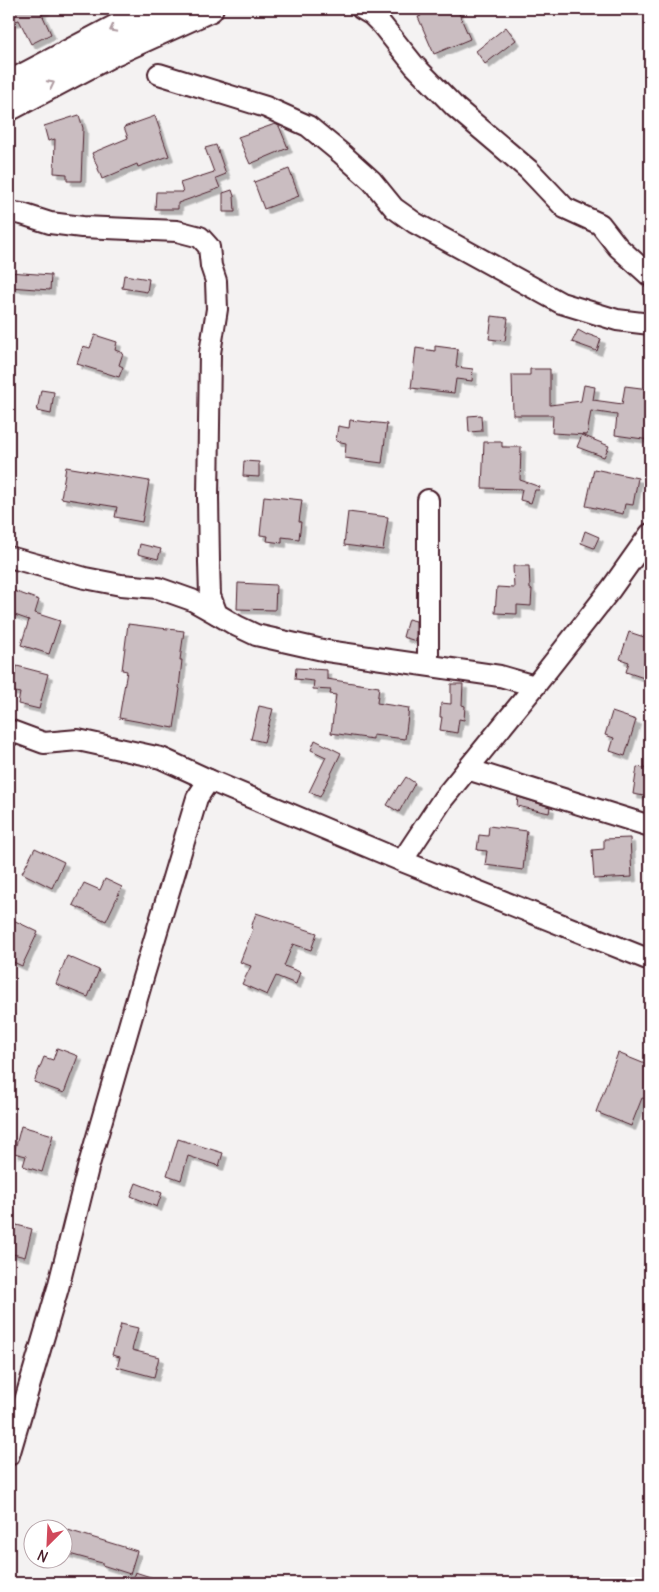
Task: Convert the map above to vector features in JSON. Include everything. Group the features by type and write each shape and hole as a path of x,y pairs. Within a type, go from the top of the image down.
{"main road":[{"path":"9,84 112,30 157,9"},
{"path":"9,108 115,52 210,9"}],"street":[{"path":"362,9 377,20 414,65 456,108 529,170 565,208 600,224 618,247 650,276"},
{"path":"159,74 266,107 308,126 372,181 394,208 415,222 561,303 617,320 650,324"},
{"path":"9,212 50,223 177,231 200,237 209,247 210,266 216,281 217,309 210,354 209,553 210,596 217,614"},
{"path":"428,500 428,665"},
{"path":"402,861 443,799 611,589 650,534"},
{"path":"9,557 85,578 121,585 158,588 192,600 237,626 256,634 327,651 500,676 535,686"},
{"path":"9,730 44,743 78,740 161,758 402,861 649,956"},
{"path":"467,769 650,826"},
{"path":"9,1455 58,1288 88,1168 142,981 197,798 209,780"}],"building":[{"path":"9,9 45,9 41,12 51,34 31,44 19,20 12,22"},
{"path":"417,9 457,9 470,39 434,54 418,17 421,16"},
{"path":"506,27 516,40 485,64 476,51"},
{"path":"79,115 83,128 81,181 67,181 67,174 54,173 55,139 48,141 44,126"},
{"path":"155,116 169,156 138,167 137,164 102,179 92,153 128,138 124,127"},
{"path":"275,124 279,126 288,148 250,164 238,137"},
{"path":"216,145 226,174 216,178 220,188 178,203 178,209 155,209 156,192 183,192 180,183 214,172 205,148"},
{"path":"289,169 299,196 264,209 254,182"},
{"path":"232,190 235,212 223,212 223,193"},
{"path":"9,272 51,275 50,290 9,287"},
{"path":"124,275 149,279 147,292 122,288"},
{"path":"492,316 508,318 505,341 489,339"},
{"path":"578,330 601,339 597,351 572,342"},
{"path":"95,335 117,342 115,350 123,353 119,365 123,367 119,377 77,364 83,346 90,348"},
{"path":"435,346 458,349 456,367 473,369 472,381 456,379 454,393 411,388 416,348 435,351"},
{"path":"530,369 550,369 550,405 581,401 584,385 595,387 593,400 622,404 625,386 649,389 650,440 615,435 617,415 591,411 587,435 552,433 553,415 513,415 512,375 530,375"},
{"path":"41,390 54,392 51,414 37,411"},
{"path":"481,415 482,431 469,432 468,416"},
{"path":"350,420 387,424 382,463 345,458 346,443 336,441 338,426 349,428"},
{"path":"582,435 609,446 604,457 577,447"},
{"path":"484,442 502,442 502,447 521,447 520,480 540,487 539,490 535,490 531,503 520,500 522,489 482,488"},
{"path":"244,461 259,462 259,477 243,476"},
{"path":"66,467 149,481 142,522 115,517 117,507 61,498"},
{"path":"594,469 638,478 633,505 625,504 623,514 586,506"},
{"path":"264,496 302,500 299,539 282,537 282,543 267,541 268,536 260,535"},
{"path":"348,512 388,517 383,550 344,545"},
{"path":"585,531 599,537 594,548 581,543"},
{"path":"140,544 161,549 158,559 138,554"},
{"path":"513,566 529,566 530,589 532,589 531,606 517,605 517,614 495,613 497,587 514,588"},
{"path":"238,583 276,585 275,610 237,609"},
{"path":"14,591 39,600 35,613 60,621 49,654 21,645 29,620 9,613"},
{"path":"408,619 416,621 416,641 403,637"},
{"path":"128,624 184,631 180,660 182,660 180,689 174,728 119,718 127,671 122,670"},
{"path":"629,632 650,639 650,680 626,672 629,662 620,659"},
{"path":"17,666 48,674 39,709 18,704 20,693 11,691"},
{"path":"296,668 327,670 327,679 379,687 377,703 409,708 405,739 373,735 373,739 331,733 336,695 330,694 331,690 313,689 314,681 295,679"},
{"path":"451,684 463,684 462,705 465,706 464,720 459,719 457,733 440,730 442,717 440,717 441,703 451,704"},
{"path":"259,706 273,709 264,742 251,739"},
{"path":"612,712 636,720 625,756 610,751 614,738 605,735"},
{"path":"315,740 341,753 320,797 309,792 326,757 311,750"},
{"path":"637,767 650,769 650,797 633,794"},
{"path":"406,777 415,783 399,812 387,805"},
{"path":"518,797 550,807 549,813 517,806"},
{"path":"489,826 527,831 523,870 485,865 487,851 477,850 479,835 488,836"},
{"path":"630,838 632,877 594,879 592,850 604,849 604,839"},
{"path":"35,848 64,862 52,888 22,873"},
{"path":"105,879 122,887 106,921 73,905 84,883 100,890"},
{"path":"256,913 317,933 311,950 293,944 284,966 300,972 296,984 276,976 267,995 242,984 251,966 240,962 253,929 251,928"},
{"path":"9,918 38,932 22,966 9,960"},
{"path":"67,956 99,970 88,997 56,984"},
{"path":"57,1048 78,1056 64,1093 34,1082 44,1057 53,1060"},
{"path":"618,1053 650,1066 650,1091 647,1099 642,1098 631,1126 596,1112"},
{"path":"21,1126 53,1135 42,1172 23,1166 26,1156 14,1153"},
{"path":"178,1139 223,1153 219,1166 188,1156 181,1180 167,1175"},
{"path":"136,1183 162,1193 157,1207 131,1196"},
{"path":"9,1223 32,1229 25,1257 9,1253"},
{"path":"121,1324 138,1328 132,1350 159,1357 154,1377 117,1367 120,1357 112,1355"},
{"path":"72,1531 137,1551 130,1574 102,1565 102,1563 72,1555"},
{"path":"135,1572 163,1581 163,1583 137,1583 132,1581"}]}
